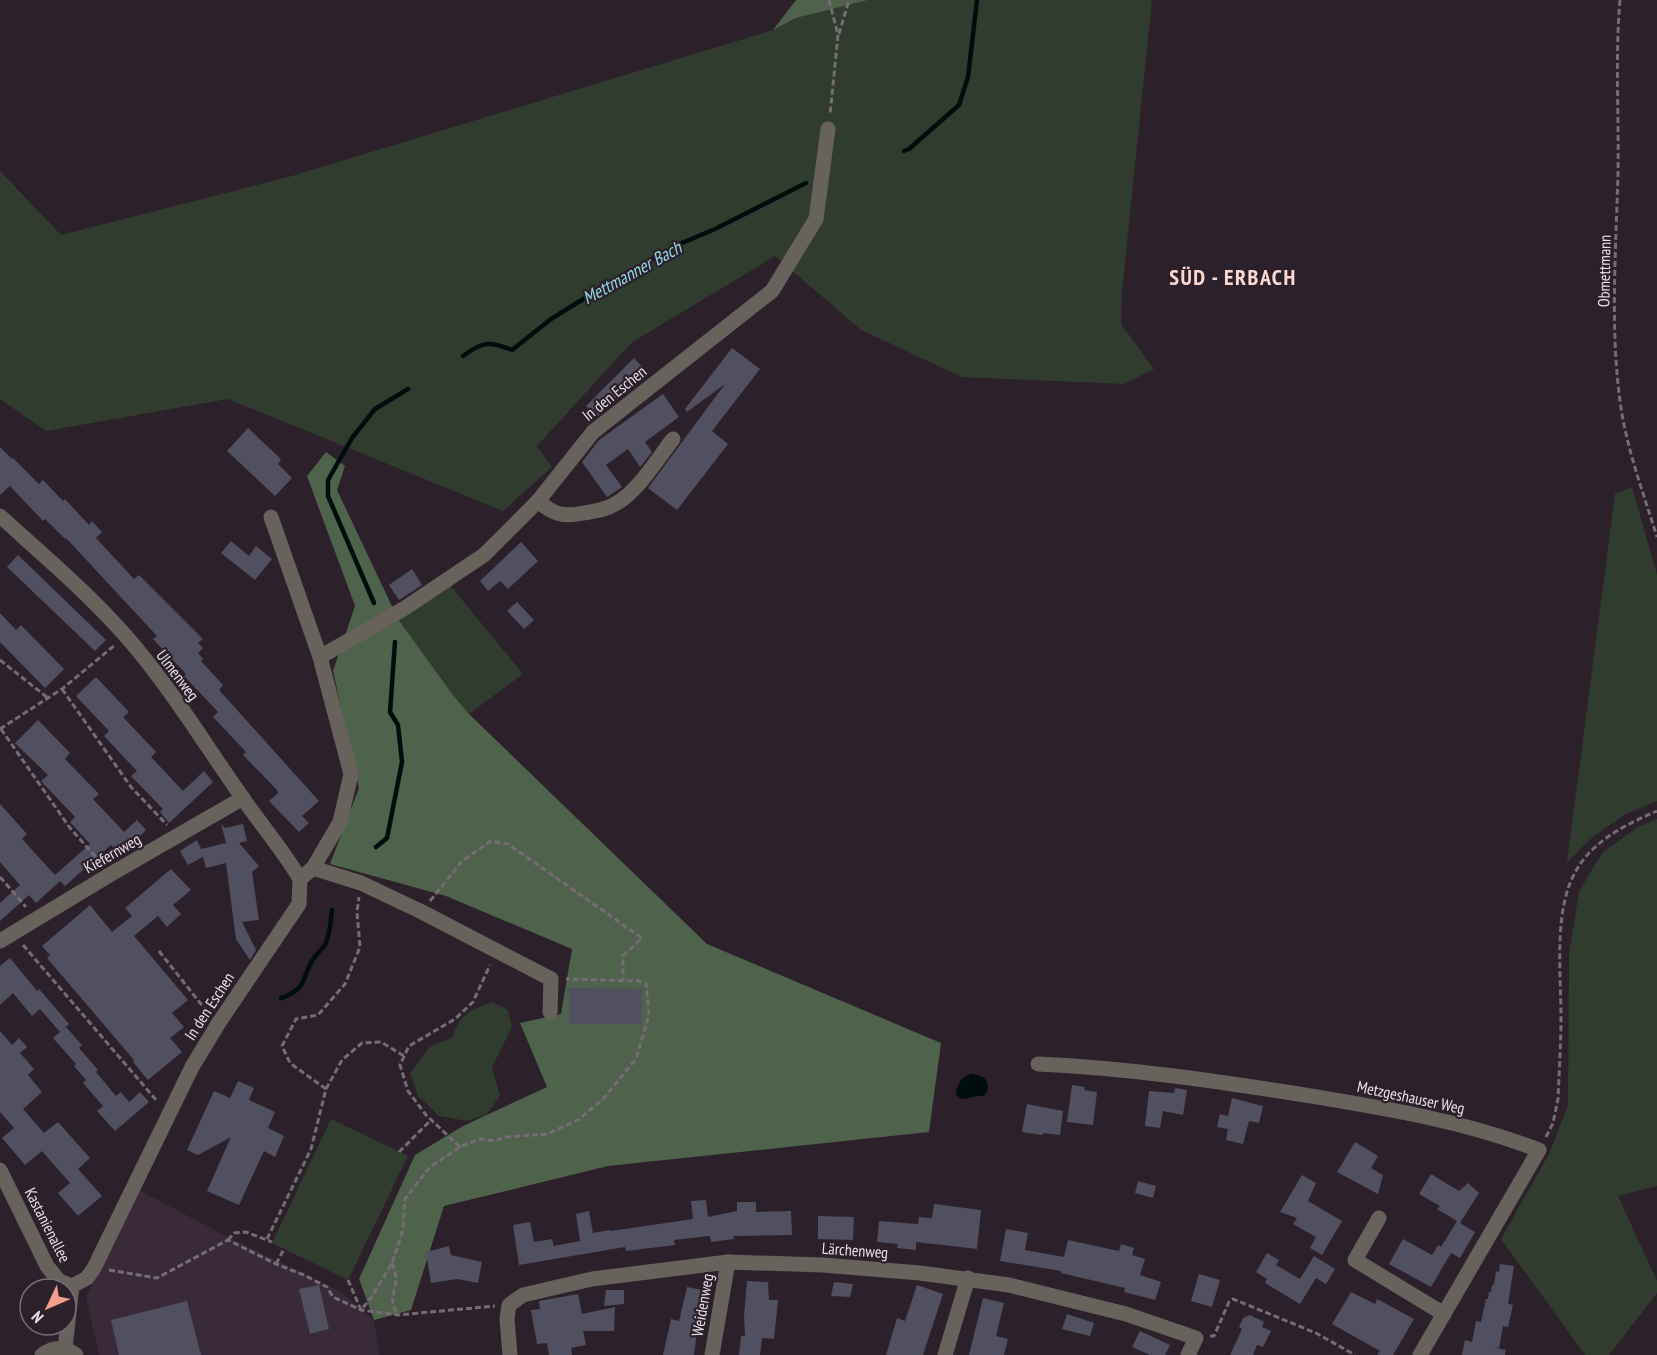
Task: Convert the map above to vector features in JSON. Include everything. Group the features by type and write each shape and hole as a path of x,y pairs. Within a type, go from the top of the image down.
{"street":[{"name":"In den Eschen","path":"320,657 405,608 483,555 538,501 593,432 772,291 816,219 828,129"},
{"path":"538,501 555,515 580,514 617,504 630,493 673,438"},
{"name":"Ulmenweg","path":"0,516 73,582 126,636 193,724 300,879"},
{"path":"271,517 320,657 351,774 340,822 313,868 300,879"},
{"name":"Kiefernweg","path":"5,937 243,798"},
{"path":"313,868 361,883 551,979 550,1012"},
{"name":"In den Eschen","path":"78,1283 94,1268 192,1067 218,1024 299,904 300,879"},
{"name":"Metzgeshauser Weg","path":"1038,1064 1084,1066 1188,1077 1356,1104 1445,1121 1539,1150"},
{"path":"1420,1355 1539,1150"},
{"name":"Kastanienallee","path":"0,1170 47,1266 56,1277"},
{"path":"1379,1218 1355,1260 1444,1314"},
{"name":"Lärchenweg","path":"509,1305 523,1295 592,1279 728,1262 834,1266 968,1278 1009,1285 1126,1314 1196,1338"},
{"name":"Weidenweg","path":"712,1355 728,1262"},
{"path":"945,1355 968,1278"},
{"path":"509,1305 507,1319 510,1355"},
{"path":"42,1355 52,1349 70,1352 70,1337"},
{"path":"1188,1355 1196,1338"}],"path":[{"path":"829,0 838,35"},
{"path":"828,129 838,35 849,0"},
{"name":"Obmettmann","path":"1620,0 1615,350 1626,435 1657,537"},
{"path":"111,874 70,828 0,729 62,689 126,636"},
{"path":"0,660 48,698"},
{"path":"62,689 131,787 178,837"},
{"path":"1539,1150 1553,1123 1558,1099 1561,935 1565,900 1576,870 1598,844 1637,819 1657,811"},
{"path":"422,912 462,861 491,841 508,844 642,938 623,956 623,981"},
{"path":"0,877 36,919"},
{"path":"326,1089 290,1064 282,1046 296,1019 318,1015 345,984 360,947 357,912 361,883"},
{"path":"5,937 168,1113"},
{"path":"159,951 218,1024"},
{"path":"460,1147 431,1120 408,1091 400,1065 409,1046 455,1019 473,1002 497,952"},
{"path":"361,1310 392,1263 403,1230 405,1199 430,1167 460,1147 480,1139 494,1141 506,1137 547,1134 578,1120 603,1099 636,1059 649,1016 646,983 551,979"},
{"path":"267,1239 311,1149 326,1089 342,1060 362,1043 381,1042 404,1056"},
{"path":"399,1152 431,1120"},
{"path":"94,1268 157,1278 228,1240 234,1233 246,1232 272,1242"},
{"path":"228,1240 327,1287 333,1297 361,1310 398,1315 509,1305"},
{"path":"276,1264 284,1249"},
{"path":"392,1263 396,1277 392,1296 393,1308 398,1315"},
{"path":"348,1280 361,1310"},
{"path":"1196,1338 1214,1336 1229,1302 1233,1299 1316,1333 1355,1355"}],"shaded area":[{"path":"971,1074 985,1078 988,1084 987,1092 984,1096 959,1098 956,1095 958,1085 964,1077"},
{"path":"139,1190 222,1234 339,1291 374,1320 379,1355 99,1355 86,1297"}],"green space":[{"path":"796,0 868,0 796,18 773,30"},
{"path":"868,0 1152,0 1122,292 1121,324 1154,369 1124,384 962,377 861,330 775,256 631,343 537,446 552,467 503,511 228,399 46,431 0,399 0,171 61,235 292,176 773,30 796,18"},
{"path":"326,452 345,466 337,490 398,619 453,695 469,714 707,944 941,1043 929,1132 608,1166 444,1206 411,1310 374,1320 359,1279 415,1155 463,1126 547,1087 520,1023 561,1014 572,949 446,896 330,864 359,788 333,671 355,606 307,476"},
{"path":"1632,487 1657,575 1657,801 1626,814 1595,835 1567,862 1615,494"},
{"path":"450,585 523,674 469,714 398,619"},
{"path":"1657,819 1657,1186 1618,1196 1657,1281 1657,1293 1609,1355 1585,1355 1501,1239 1550,1152 1568,1105 1569,955 1579,891 1603,852 1638,827"},
{"path":"492,1002 508,1010 512,1027 492,1067 500,1096 486,1115 467,1121 439,1116 418,1096 410,1073 430,1047 453,1037 462,1018 478,1007"},
{"path":"331,1119 408,1156 348,1280 272,1243"}],"building":[{"path":"732,348 760,369 712,431 728,444 677,510 648,488 725,384 687,412 685,409"},
{"path":"634,358 644,369 597,417 586,406"},
{"path":"663,394 679,417 645,442 652,452 640,467 628,449 606,465 622,487 607,497 582,462 599,440"},
{"path":"248,428 281,459 278,464 292,478 275,496 227,451"},
{"path":"0,447 39,484 43,480 63,501 65,499 89,525 92,521 102,532 96,538 134,579 139,575 203,639 198,643 203,648 198,653 203,659 201,661 223,685 219,690 319,801 302,816 309,823 299,832 269,801 278,793 277,790 243,755 246,752 213,717 218,712 153,639 157,636 66,538 45,519 43,521 10,486 0,495"},
{"path":"231,541 249,556 256,546 272,559 255,580 221,553"},
{"path":"521,542 538,561 508,589 500,581 488,591 480,581"},
{"path":"18,555 106,640 95,651 7,567"},
{"path":"412,569 422,585 399,600 389,585"},
{"path":"517,602 534,620 524,629 507,611"},
{"path":"0,613 16,630 21,625 64,669 45,688 0,642"},
{"path":"96,677 129,712 123,717 156,752 151,757 183,791 204,771 213,782 169,823 160,812 163,809 131,776 137,771 104,736 109,731 76,696"},
{"path":"38,720 70,753 65,759 99,794 93,799 124,832 137,820 146,830 121,855 111,845 65,886 60,881 36,903 29,895 0,921 0,903 20,885 0,862 0,804 27,834 22,839 55,875 90,844 70,822 75,817 41,781 48,775 15,743"},
{"path":"221,824 225,828 243,824 247,841 239,843 259,866 252,872 259,920 242,922 256,950 250,960 236,939 226,863 206,868 203,857 188,865 180,851 197,840 201,849 226,843"},
{"path":"171,869 191,890 173,905 181,914 167,927 158,916 134,936 188,1000 172,1013 184,1027 170,1038 182,1052 148,1080 133,1062 134,1060 47,958 50,955 42,946 90,905 112,932 132,916 125,908"},
{"path":"10,958 37,991 39,989 69,1024 60,1032 40,1009 32,1016 13,993 0,1005 0,966"},
{"path":"569,988 642,989 641,1024 569,1024"},
{"path":"66,1027 82,1045 79,1048 116,1096 121,1092 129,1102 140,1092 149,1102 115,1131 97,1111 103,1106 83,1083 86,1080 74,1066 76,1064 53,1038"},
{"path":"0,1031 12,1045 19,1038 27,1047 20,1053 34,1069 28,1075 42,1092 23,1109 44,1133 58,1122 90,1158 78,1169 102,1196 78,1216 58,1193 70,1183 42,1151 25,1165 2,1138 14,1128 0,1112"},
{"path":"238,1081 254,1088 249,1100 275,1112 268,1128 284,1136 275,1157 264,1151 239,1205 207,1191 231,1137 198,1155 187,1150 214,1091 230,1098"},
{"path":"1072,1085 1097,1092 1093,1125 1067,1122"},
{"path":"1175,1088 1187,1090 1183,1115 1163,1111 1160,1128 1145,1126 1149,1091 1174,1093"},
{"path":"1232,1098 1263,1106 1259,1123 1249,1121 1243,1144 1226,1140 1228,1129 1217,1127 1220,1114 1228,1116"},
{"path":"1027,1104 1063,1111 1060,1135 1022,1132"},
{"path":"1355,1142 1378,1156 1371,1168 1383,1175 1378,1194 1337,1172"},
{"path":"1431,1174 1459,1191 1468,1183 1479,1193 1460,1223 1475,1232 1460,1258 1451,1253 1431,1287 1389,1264 1403,1239 1432,1255 1438,1245 1441,1247 1457,1221 1437,1209 1440,1206 1419,1194"},
{"path":"1302,1175 1316,1183 1308,1201 1342,1221 1322,1255 1310,1248 1316,1237 1293,1224 1297,1218 1280,1212"},
{"path":"1138,1181 1156,1186 1153,1198 1135,1193"},
{"path":"706,1200 708,1217 737,1211 737,1202 756,1202 756,1212 791,1211 792,1235 733,1236 734,1239 711,1242 710,1236 674,1240 675,1245 626,1251 625,1247 519,1265 513,1225 530,1222 534,1242 552,1239 554,1246 580,1241 576,1214 589,1211 593,1233 693,1219 691,1201"},
{"path":"934,1204 981,1210 977,1249 916,1242 916,1250 897,1248 898,1244 877,1242 879,1221 918,1224 919,1217 932,1218"},
{"path":"818,1216 854,1217 853,1240 818,1239"},
{"path":"1006,1229 1028,1233 1025,1250 1064,1257 1068,1240 1119,1251 1121,1244 1134,1248 1132,1255 1145,1259 1140,1275 1161,1282 1155,1300 1124,1292 1125,1288 1061,1273 1061,1271 1000,1261"},
{"path":"449,1246 451,1255 482,1262 478,1283 457,1279 431,1283 426,1252"},
{"path":"1267,1253 1279,1260 1276,1265 1300,1279 1314,1256 1335,1269 1326,1284 1316,1278 1300,1304 1265,1283 1267,1279 1256,1272"},
{"path":"1500,1264 1514,1266 1508,1304 1513,1305 1508,1327 1503,1326 1499,1348 1492,1347 1506,1350 1505,1355 1462,1355 1465,1340 1472,1342 1476,1321 1481,1322 1486,1299 1494,1285 1496,1271 1499,1272"},
{"path":"1199,1274 1220,1280 1212,1307 1191,1301"},
{"path":"747,1281 768,1282 769,1300 778,1300 774,1339 762,1338 760,1355 739,1355 741,1336 745,1336"},
{"path":"834,1282 853,1284 850,1297 831,1296"},
{"path":"319,1285 329,1329 310,1334 299,1289"},
{"path":"917,1285 943,1294 923,1355 886,1355 897,1318 905,1321"},
{"path":"687,1287 707,1291 698,1325 694,1355 663,1355 671,1319 679,1321"},
{"path":"606,1290 624,1290 624,1304 604,1306"},
{"path":"1351,1292 1375,1304 1377,1299 1414,1319 1393,1355 1377,1355 1380,1351 1332,1324"},
{"path":"578,1294 582,1314 615,1307 614,1331 583,1331 586,1345 571,1348 572,1355 549,1355 547,1343 537,1344 531,1310 540,1309 539,1301"},
{"path":"983,1298 1004,1303 996,1336 1008,1339 1004,1355 969,1355"},
{"path":"187,1301 201,1355 119,1355 111,1320"},
{"path":"1067,1314 1094,1323 1090,1336 1062,1329"},
{"path":"1250,1315 1264,1322 1262,1327 1271,1331 1263,1347 1257,1345 1253,1355 1230,1355 1242,1329 1239,1327 1243,1318"},
{"path":"1140,1331 1170,1345 1165,1355 1150,1355 1132,1347"}],"waterway":[{"name":"Mettmanner Bach","path":"904,151 959,105 968,77 977,0"},
{"name":"Mettmanner Bach","path":"463,356 476,347 487,344 512,350 551,319 614,280 682,243 806,183"},
{"name":"Mettmanner Bach","path":"374,603 328,496 328,480 352,438 375,409 408,389"},
{"name":"Mettmanner Bach","path":"376,847 387,838 402,762 398,725 390,712 395,642"},
{"name":"Mettmanner Bach","path":"281,998 299,987 312,961 326,943 332,910"}],"district":[{"name":"SÜD - ERBACH","path":"1233,277"}]}
